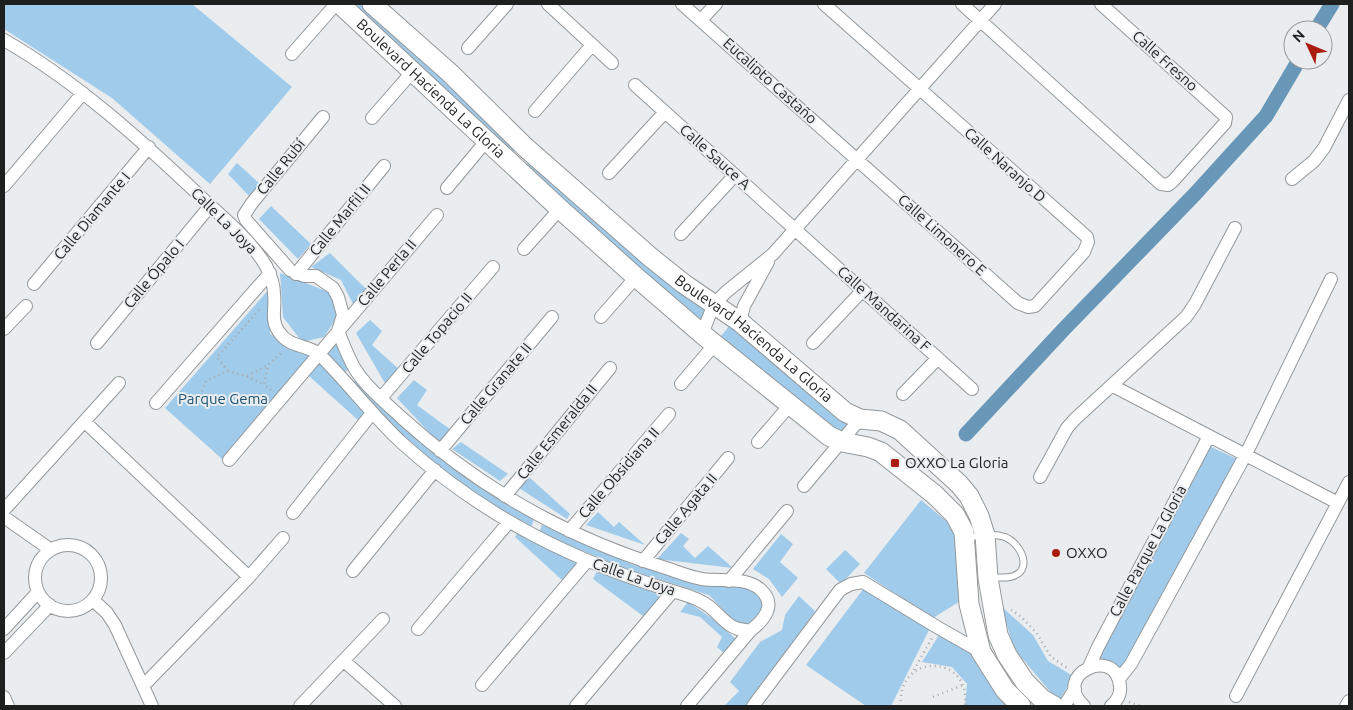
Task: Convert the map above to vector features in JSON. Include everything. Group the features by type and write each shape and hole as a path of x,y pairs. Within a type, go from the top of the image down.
{"street":[{"path":"292,54 338,4"},
{"name":"Boulevard Hacienda La Gloria","path":"338,4 413,71 560,209 709,339 829,436 842,442 881,452 935,495 955,515 964,532 998,635 1007,655 1025,682 1042,699 1054,706"},
{"name":"Boulevard Hacienda La Gloria","path":"372,4 450,73 525,147 649,256 684,284 740,322 845,412 860,419 881,421 900,430 911,438 959,484 979,516 985,535 980,581"},
{"path":"468,48 507,4"},
{"path":"548,4 612,63"},
{"name":"Eucalipto Castaño","path":"682,4 857,159"},
{"path":"701,20 716,4"},
{"name":"Calle Naranjo D","path":"824,4 1087,238 1088,242 1084,252 1040,302 1035,306 1028,307"},
{"path":"962,4 980,20"},
{"path":"681,384 709,339 714,304 773,254 995,4"},
{"name":"Calle Fresno","path":"980,20 1161,184 1168,185 1174,181 1226,123 1226,120 1224,115 1101,4"},
{"path":"535,111 592,45"},
{"name":"Calle La Joya","path":"7,47 83,93 149,147 252,246 270,273 274,294 273,316 279,332 290,343 319,353 372,414 402,443 472,499 531,534 587,561 623,576 694,598 710,607 729,626 738,630 751,630 762,621 767,612 767,599 760,590 748,583 701,579 643,561 601,545 540,517 505,496 440,451 381,398 356,370 338,332"},
{"path":"372,118 413,71"},
{"name":"Calle Sauce A","path":"635,85 796,228"},
{"path":"4,186 83,93"},
{"path":"1292,179 1314,161 1324,148 1349,100"},
{"path":"609,173 665,112"},
{"name":"Calle Rubí","path":"246,220 244,215 247,209 323,117"},
{"path":"447,188 487,140"},
{"name":"Calle Diamante I","path":"34,284 149,147"},
{"path":"511,163 525,147"},
{"name":"Calle Limonero E","path":"857,159 1018,303 1028,307"},
{"name":"Calle Marfil II","path":"296,274 384,166"},
{"path":"681,234 735,175"},
{"name":"Calle Ópalo I","path":"97,343 210,206"},
{"path":"524,249 560,209"},
{"name":"Calle Perla II","path":"229,460 437,215"},
{"name":"Calle La Joya","path":"246,220 284,264 296,274"},
{"name":"Calle Mandarina F","path":"796,228 972,389"},
{"path":"1040,477 1067,428 1186,317 1195,304 1235,228"},
{"path":"740,322 744,306 773,254"},
{"name":"Calle Topacio II","path":"381,398 493,268"},
{"path":"156,403 270,273"},
{"path":"296,274 316,276 333,288 338,297 343,315 338,332"},
{"path":"601,317 636,277"},
{"path":"1119,679 1132,663 1246,454 1331,279"},
{"path":"813,343 863,290"},
{"path":"4,329 26,306"},
{"name":"Calle Granate II","path":"440,451 552,317"},
{"path":"903,394 938,358"},
{"name":"Calle Esmeralda II","path":"505,496 610,368"},
{"path":"343,381 356,370"},
{"path":"4,510 119,384"},
{"path":"1113,386 1338,503"},
{"path":"758,442 790,405"},
{"path":"293,513 372,414"},
{"name":"Calle Obsidiana II","path":"570,531 669,414"},
{"path":"804,486 860,419"},
{"path":"85,422 249,577"},
{"name":"Calle Parque La Gloria","path":"1089,667 1209,436"},
{"name":"Calle Agata II","path":"643,561 728,458"},
{"path":"352,571 435,470"},
{"path":"1236,696 1349,482"},
{"path":"729,581 787,511"},
{"path":"4,517 51,550"},
{"path":"531,534 540,517"},
{"path":"418,629 509,522"},
{"path":"143,686 249,577 283,538"},
{"path":"66,545 81,547 90,552 97,560 101,570 101,581 98,591 93,600 77,610 58,609 50,605 38,592 35,574 38,564 43,556 51,550 66,545"},
{"path":"482,685 587,561"},
{"path":"980,581 970,604 981,652 1005,690 1021,706"},
{"path":"753,706 840,590 850,584 863,582 981,652"},
{"path":"576,706 673,591"},
{"path":"4,628 38,592"},
{"path":"93,600 107,613 115,625 152,706"},
{"path":"4,653 50,605"},
{"path":"300,706 383,619"},
{"path":"687,706 751,630"},
{"path":"344,661 395,706"},
{"path":"1064,706 1075,689 1079,676 1089,667 1098,665 1114,671 1119,679 1121,688 1118,698 1111,706"},
{"path":"1075,689 1079,701 1084,706"},
{"path":"4,698 8,706"},
{"path":"1346,706 1349,700"}],"lane":[{"path":"965,538 985,535 1004,537 1012,540 1022,552 1024,559 1023,568 1018,573 1010,577 980,581"}],"path":[{"path":"228,372 217,357 264,305"},
{"path":"247,376 268,365 280,352 287,355"},
{"path":"264,385 268,365"},
{"path":"200,396 206,380 228,372 247,376 276,394"},
{"path":"180,396 200,396 210,402"},
{"path":"980,581 1036,632 1051,656 1079,676"},
{"path":"901,706 900,695 904,682 914,672 924,666 935,665 946,668 955,674 963,685 966,696 965,706"},
{"path":"933,697 963,685"}],"green space":[{"path":"4,4 192,4 292,87 210,184 112,98 4,29"},
{"path":"359,4 366,4 519,147 511,153 354,9"},
{"path":"532,159 709,306 700,321 523,168"},
{"path":"237,163 260,184 251,198 228,174"},
{"path":"271,206 311,244 298,259 259,219"},
{"path":"330,253 366,289 353,304 341,280 311,267"},
{"path":"280,273 331,293 339,314 324,337 302,342 283,317"},
{"name":"Parque Gema","path":"270,288 270,334 311,355 222,459 165,408"},
{"path":"370,320 382,331 372,345 400,370 386,385 356,333"},
{"path":"732,323 851,421 840,436 720,337"},
{"path":"338,339 350,368 343,374 328,354"},
{"path":"319,360 366,413 359,421 309,376"},
{"path":"358,378 420,443 491,494 535,517 530,530 484,503 413,449 351,384"},
{"path":"414,380 427,390 417,405 451,430 439,443 397,398"},
{"path":"461,442 508,474 500,481 452,449"},
{"path":"1209,446 1237,459 1120,671 1096,661"},
{"path":"529,477 570,514 567,519 519,488"},
{"path":"921,500 957,530 962,600 933,618 864,573"},
{"path":"598,512 614,527 619,522 645,545 586,525"},
{"path":"542,525 634,565 756,591 763,601 762,614 751,624 736,623 709,595 632,571 539,533"},
{"path":"518,532 578,563 563,581 515,537"},
{"path":"681,533 689,539 683,546 695,558 708,546 733,568 657,559"},
{"path":"781,534 793,544 780,562 798,578 782,597 769,579 753,569"},
{"path":"845,550 860,564 841,584 826,569"},
{"path":"598,569 666,592 643,616 593,579"},
{"path":"864,588 929,630 891,706 866,706 806,665"},
{"path":"799,596 815,611 751,706 724,706 739,691 730,682 760,642 782,630 785,615"},
{"path":"688,602 716,621 738,641 726,655 717,647 722,637 700,617 680,612"},
{"path":"1001,606 1033,635 1048,661 1073,676 1059,702 1014,649"},
{"path":"939,635 977,657 1019,706 965,706 967,684 952,667 922,662"}],"waterway":[{"path":"1322,20 1332,4"},
{"path":"966,434 1064,329 1195,194 1266,116 1293,70"}],"place":[{"name":"OXXO La Gloria","path":"895,463"},
{"name":"OXXO","path":"1056,553"}]}
